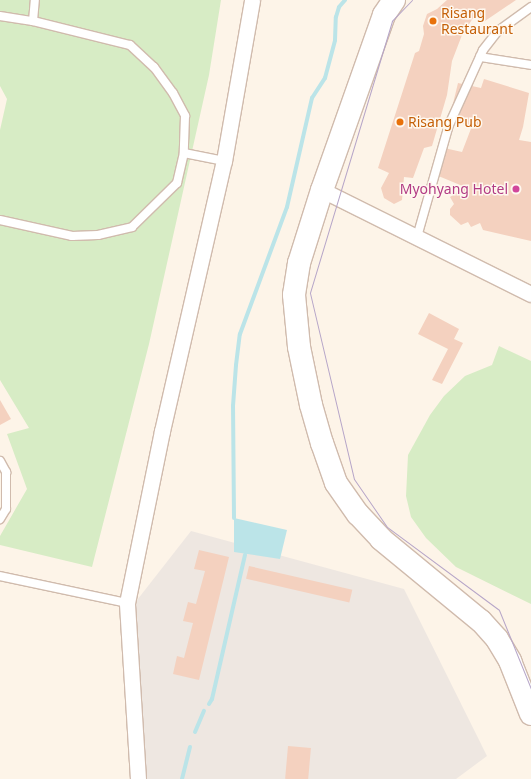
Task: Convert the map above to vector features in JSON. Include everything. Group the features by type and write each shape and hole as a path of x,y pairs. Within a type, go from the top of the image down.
{"street":[{"path":"138,779 127,603 162,432 224,161 252,0"},
{"path":"394,0 384,15 322,190 299,263 294,295 295,320 311,404 322,443 336,483 358,514 381,539 482,621 497,639 510,661 531,714"},
{"path":"322,190 531,294"}],"lane":[{"path":"33,21 35,0"},
{"path":"417,238 450,125 480,56 498,31 531,7"},
{"path":"0,16 33,21 130,46 154,67 173,93 185,116 184,153 176,182 132,227 98,235 72,236 0,220"},
{"path":"480,56 531,65"},
{"path":"184,153 224,161"},
{"path":"0,461 6,472 6,508 0,519"},
{"path":"0,576 127,603"}],"shaded area":[{"path":"191,531 404,589 487,756 456,779 145,779 134,604"}],"green space":[{"path":"0,0 221,0 209,75 149,344 92,567 0,545 0,536 27,489 7,434 29,428 0,380 0,130 7,99 0,86"},
{"path":"499,346 531,361 531,604 456,567 426,538 411,517 406,496 408,455 430,415 444,396 465,376 492,365"}],"water":[{"path":"234,518 287,530 280,559 234,552"}],"building":[{"path":"447,0 516,0 482,23 475,15 462,35 452,61 447,95 432,146 424,148 413,178 404,177 402,200 394,204 384,198 381,188 389,173 378,168 415,53 419,51 424,34 423,26 427,14 437,9"},
{"path":"484,79 529,93 523,127 519,140 531,142 531,241 483,230 480,223 471,227 468,222 461,225 450,215 450,209 454,204 450,197 465,187 436,175 444,148 462,152 472,126 449,120 458,83 481,88"},
{"path":"429,313 459,329 454,339 463,343 442,384 432,380 448,349 418,334"},
{"path":"0,400 11,419 0,425"},
{"path":"199,550 229,557 199,680 173,674 177,656 184,658 193,623 183,621 188,602 196,604 205,571 194,569"},
{"path":"249,566 352,590 349,603 246,579"},
{"path":"288,746 311,748 308,779 285,779"}],"waterway":[{"path":"234,518 233,406 240,334 287,207 312,98 325,78 335,40 336,17 339,7 345,0"},
{"path":"209,704 212,699 245,555"},
{"path":"195,732 204,711"},
{"path":"182,779 190,747"}],"tram line":[{"path":"412,0 392,21 310,293 354,479 387,527 499,610 531,689"}],"place":[{"name":"Risang Restaurant","path":"433,21"},
{"name":"Risang Pub","path":"400,122"},
{"name":"Myohyang Hotel","path":"516,189"}]}
